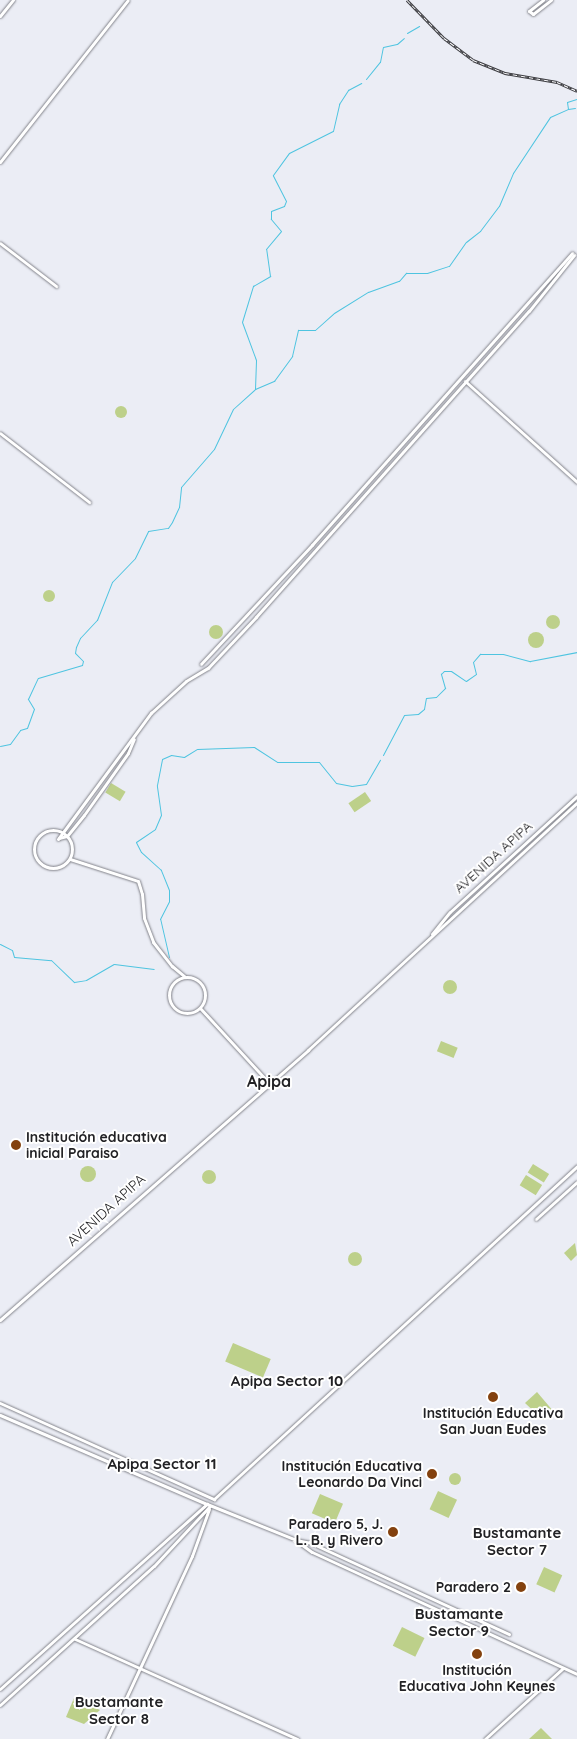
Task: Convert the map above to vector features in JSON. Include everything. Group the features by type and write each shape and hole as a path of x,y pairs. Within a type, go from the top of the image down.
{"street":[{"path":"0,16 13,0"},
{"path":"0,162 128,0"},
{"path":"543,0 529,11 533,14 550,0"},
{"path":"0,243 56,286"},
{"path":"134,739 128,754 67,836 58,839 134,739 151,713 186,681 208,668 244,630 529,311 573,254 312,545 201,664"},
{"path":"465,381 577,482"},
{"path":"0,433 89,502"},
{"name":"AVENIDA APIPA","path":"428,939 450,912 577,796"},
{"name":"AVENIDA APIPA","path":"0,1320 269,1083 577,803"},
{"path":"44,831 62,833 67,836 73,848 70,859 54,868 42,865 35,856 36,842 44,831"},
{"path":"70,859 138,881 142,894 144,918 153,942 172,966 203,988 200,1008"},
{"path":"185,977 176,979 170,985 173,1005 188,1013 200,1008"},
{"path":"200,1008 269,1083"},
{"path":"0,1403 214,1499 577,1166"},
{"path":"536,1219 577,1182"},
{"path":"0,1415 208,1505 296,1540 311,1543 509,1634"},
{"path":"0,1705 154,1566 208,1505"},
{"path":"107,1739 192,1556 208,1505"},
{"path":"0,1689 208,1505"},
{"path":"296,1540 317,1554 577,1674"},
{"path":"75,1639 298,1739"},
{"path":"484,1739 563,1668"}],"green space":[{"path":"123,406 126,407 126,417 119,418 116,417 115,410 116,407"},
{"path":"47,590 51,590 55,596 51,602 47,602 43,598 43,594"},
{"path":"553,615 558,617 560,622 558,627 553,629 548,627 546,622 548,617"},
{"path":"213,625 219,625 223,632 219,639 213,639 209,635 209,629"},
{"path":"533,632 539,632 544,637 542,646 533,648 528,643 528,637"},
{"path":"111,783 126,792 120,801 105,792"},
{"path":"365,792 371,801 355,812 348,803"},
{"path":"447,980 453,980 457,987 453,994 447,994 443,990 443,984"},
{"path":"441,1041 458,1048 454,1058 437,1051"},
{"path":"533,1164 549,1174 544,1183 528,1172"},
{"path":"88,1166 94,1168 96,1174 94,1180 88,1182 82,1180 80,1174 82,1168"},
{"path":"209,1170 214,1172 216,1177 214,1182 209,1184 204,1182 202,1177 204,1172"},
{"path":"526,1175 542,1185 536,1195 520,1185"},
{"path":"575,1243 577,1255 571,1261 564,1253"},
{"path":"352,1252 358,1252 362,1259 358,1266 352,1266 348,1262 348,1256"},
{"path":"233,1343 271,1359 263,1377 225,1361"},
{"path":"537,1392 554,1412 543,1420 525,1403"},
{"path":"453,1473 457,1473 461,1479 457,1485 453,1485 449,1481 449,1477"},
{"path":"438,1491 457,1500 449,1518 430,1509"},
{"path":"320,1494 343,1504 335,1523 312,1513"},
{"path":"544,1567 562,1575 555,1592 536,1584"},
{"path":"402,1627 424,1638 415,1657 393,1646"},
{"path":"74,1698 100,1710 84,1724 66,1717"},
{"path":"541,1728 552,1739 529,1739"}],"waterway":[{"path":"407,33 419,26"},
{"path":"366,79 380,62 383,47 397,44 404,38"},
{"path":"0,746 10,744 20,730 27,728 34,709 28,699 38,678 82,665 83,661 75,653 76,647 80,638 97,620 112,582 135,558 148,531 168,528 179,507 181,487 214,449 233,409 255,389 256,360 242,322 253,286 270,276 266,249 281,231 271,219 271,211 284,206 286,201 273,175 289,153 333,131 339,104 348,90 361,83"},
{"path":"255,389 274,381 292,356 298,330 315,330 334,313 368,292 399,281 406,273 427,273 449,266 466,242 480,231 499,206 513,173 550,117 568,109 567,102 577,99"},
{"path":"568,109 575,108"},
{"path":"383,755 404,715 418,714 424,709 426,698 436,697 445,688 441,674 444,671 451,671 466,681 476,674 473,662 480,654 503,654 530,661 577,652"},
{"path":"169,957 160,919 169,901 169,890 161,870 141,852 136,842 155,829 161,815 157,785 162,759 171,755 184,757 197,749 254,747 277,762 319,762 336,783 352,786 366,784 380,760"},
{"path":"0,944 12,950 14,957 51,960 74,982 86,980 114,964 154,969"}],"railway":[{"path":"407,0 444,38 473,60 505,73 557,82 577,91"}],"place":[{"name":"Institución educativa inicial Paraiso","path":"16,1145"},
{"name":"Institución Educativa San Juan Eudes","path":"493,1397"},
{"name":"Institución Educativa Leonardo Da Vinci","path":"432,1474"},
{"name":"Paradero 5, J. L. B. y Rivero","path":"393,1532"},
{"name":"Paradero 2","path":"521,1587"},
{"name":"Institución Educativa John Keynes","path":"477,1654"}],"district":[{"name":"Apipa","path":"269,1081"},
{"name":"Apipa Sector 10","path":"287,1381"},
{"name":"Apipa Sector 11","path":"162,1464"},
{"name":"Bustamante Sector 7","path":"517,1540"},
{"name":"Bustamante Sector 9","path":"459,1622"},
{"name":"Bustamante Sector 8","path":"119,1710"}]}
